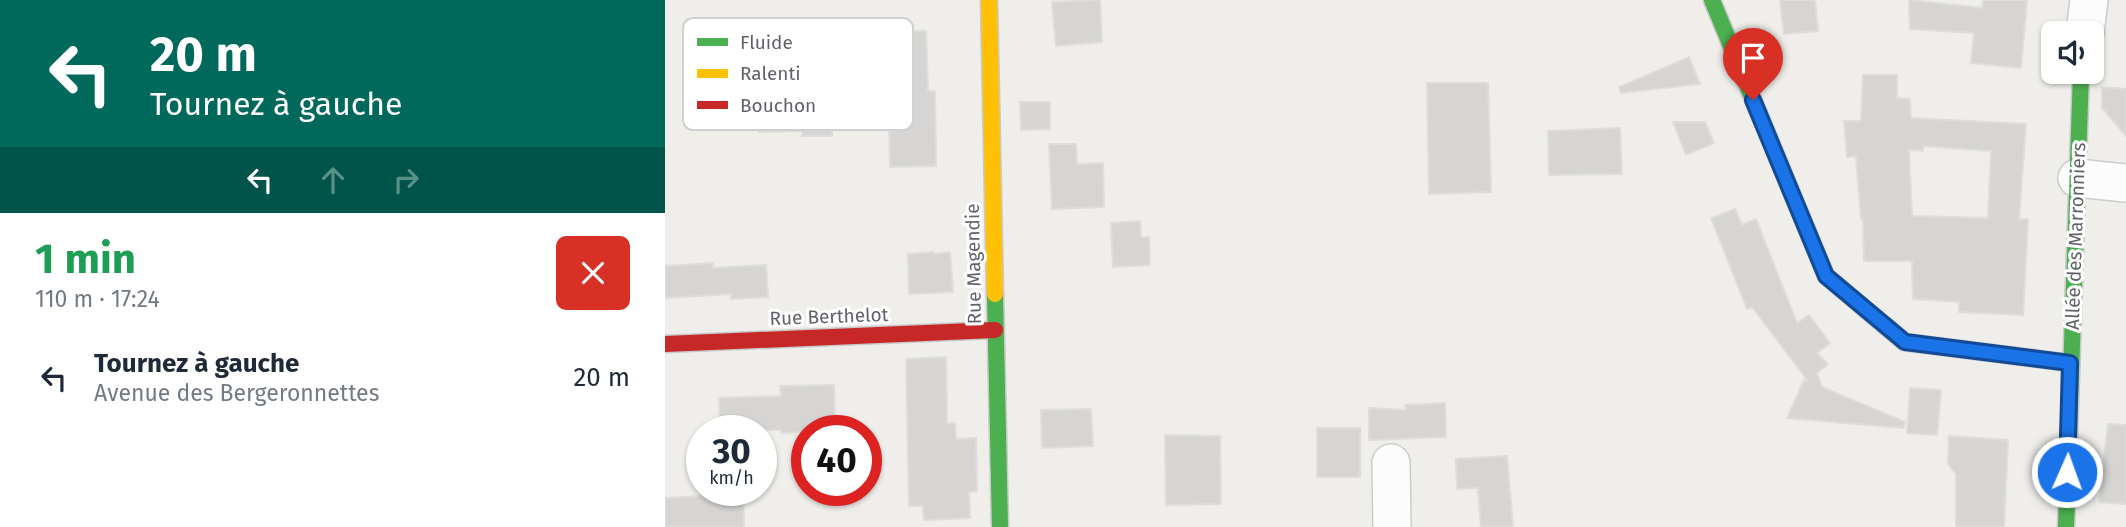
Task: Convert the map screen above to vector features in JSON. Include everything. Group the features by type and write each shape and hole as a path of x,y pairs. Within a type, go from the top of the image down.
{"street":[{"name":"Rue Magendie","path":"989,0 1000,527"},
{"path":"1712,0 1826,276 1905,342 2070,363"},
{"path":"2086,21 2089,0"},
{"name":"Allée des Marronniers","path":"2066,527 2081,84"},
{"path":"2077,178 2126,183"},
{"name":"Rue Berthelot","path":"665,344 995,330"},
{"path":"1391,463 1392,527"}],"building":[{"path":"1100,0 1102,42 1056,46 1052,2"},
{"path":"1780,0 1815,0 1818,31 1784,34"},
{"path":"1909,0 1982,8 1983,0 2027,0 2021,68 1971,63 1974,33 1910,29"},
{"path":"913,31 926,31 928,91 935,91 936,166 890,167 889,130 913,130"},
{"path":"1689,57 1700,84 1621,93 1619,87"},
{"path":"1863,75 1897,75 1897,98 1910,99 1911,118 2026,124 2019,219 2028,219 2023,315 1959,312 1959,302 1913,299 1912,261 1864,261 1863,219 1856,156 1847,157 1844,121 1861,121","holes":["1923,146 1991,151 1988,218 1912,216 1909,150 1923,151"]},
{"path":"1427,83 1488,83 1491,192 1429,194"},
{"path":"2102,87 2126,89 2126,136 2102,108"},
{"path":"1020,102 1050,102 1050,129 1021,130"},
{"path":"1673,122 1705,122 1714,143 1686,155"},
{"path":"1620,128 1622,174 1549,175 1548,131"},
{"path":"758,130 832,130 832,136 802,136 802,131"},
{"path":"1049,144 1076,144 1077,164 1103,163 1104,207 1052,209"},
{"path":"1735,209 1742,225 1756,219 1797,323 1809,315 1830,343 1817,353 1828,364 1817,373 1822,387 1905,422 1903,428 1787,418 1804,380 1808,381 1752,307 1747,309 1711,218"},
{"path":"1140,221 1141,237 1149,237 1150,265 1113,267 1111,223"},
{"path":"950,252 953,292 909,294 908,254"},
{"path":"713,263 713,268 766,265 768,297 731,299 731,294 665,298 665,266"},
{"path":"946,357 947,423 955,423 956,439 976,438 977,491 969,492 970,518 924,520 923,506 909,506 906,359"},
{"path":"834,385 835,415 791,415 791,432 781,433 781,430 777,430 777,415 720,415 719,398 781,396 780,386"},
{"path":"1910,388 1941,390 1937,435 1907,433"},
{"path":"1445,403 1446,437 1369,440 1369,408 1406,410 1405,405"},
{"path":"1091,409 1093,446 1042,448 1041,410"},
{"path":"2108,424 2126,425 2126,504 2099,502"},
{"path":"1317,428 1360,428 1360,477 1317,477"},
{"path":"1165,435 1220,436 1221,504 1166,505"},
{"path":"1949,436 2008,440 2004,527 1956,527 1956,474 1948,464"},
{"path":"1507,456 1513,527 1481,527 1478,488 1457,489 1456,459"},
{"path":"686,497 686,506 743,506 744,527 665,527 665,498"}],"traffic: fast":[{"path":"1712,0 1819,259"},
{"path":"2066,527 2081,84"},
{"path":"995,294 1000,527"}],"traffic: slow":[{"path":"989,0 995,294"},
{"path":"1819,259 1826,276 1904,342 2070,363"}],"traffic: jam":[{"path":"665,344 995,330"}],"route":[{"path":"1753,100 1826,276 1905,342 2070,363 2067,472"}]}
